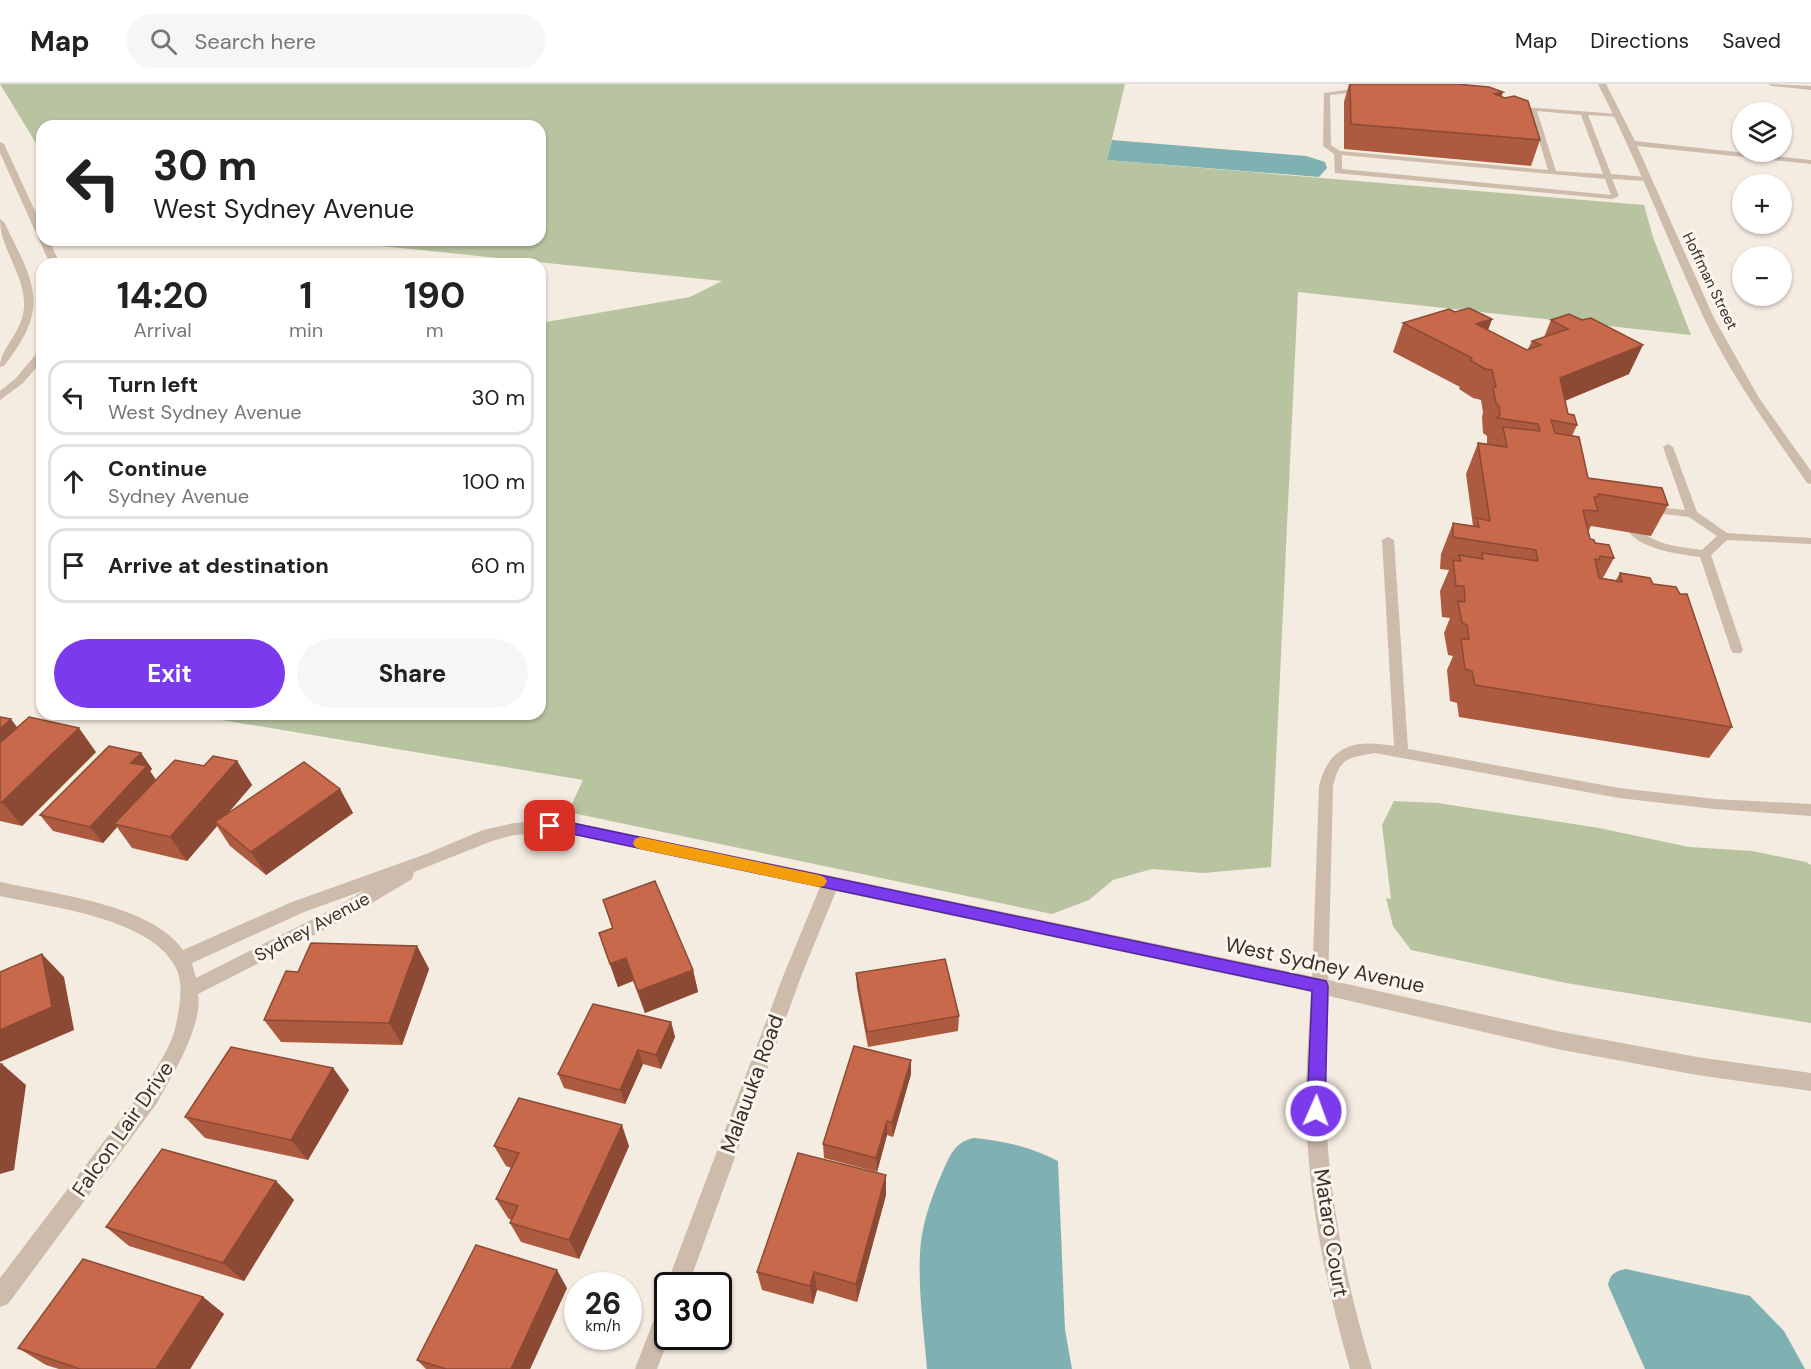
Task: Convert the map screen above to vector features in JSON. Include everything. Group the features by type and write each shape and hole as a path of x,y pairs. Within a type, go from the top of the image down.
{"street":[{"name":"Hoffman Street","path":"1602,84 1632,143 1709,318 1754,398 1811,480"},
{"path":"1772,84 1811,88"},
{"path":"1632,143 1811,162"},
{"path":"0,144 36,223"},
{"path":"0,222 23,272 31,306 17,342 0,364"},
{"path":"0,397 19,381 36,361"},
{"name":"Sydney Avenue","path":"180,960 298,907 432,859 465,844 514,829 563,826 830,884"},
{"name":"Sydney Avenue","path":"189,990 341,913 432,859"},
{"name":"West Sydney Avenue","path":"830,884 1320,986 1557,1040 1697,1066 1811,1082"},
{"name":"Malauuka Road","path":"682,1272 830,884"},
{"name":"Falcon Lair Drive","path":"0,889 117,917 134,924 167,942 180,960 189,990 186,1020 180,1041 155,1091 0,1296"},
{"name":"Mataro Court","path":"1320,986 1316,1111 1318,1153 1335,1272 1361,1369"},
{"path":"646,1369 654,1348"}],"lane":[{"path":"1596,84 1602,84"},
{"path":"1366,94 1356,88 1327,93 1327,146 1338,153 1553,173 1647,179"},
{"path":"1510,107 1618,116"},
{"path":"1533,109 1553,173"},
{"path":"1338,153 1338,171 1615,196 1584,113"},
{"path":"1668,447 1692,514"},
{"path":"1705,554 1670,549 1653,543 1631,531 1625,522 1627,515 1637,510 1647,509 1692,514 1724,536 1811,541"},
{"path":"1705,554 1724,536"},
{"path":"1389,540 1401,752"},
{"path":"1705,554 1737,650"},
{"path":"1320,986 1326,786 1330,766 1342,754 1375,748 1619,793 1715,804 1811,810"}],"green space":[{"path":"0,84 1125,84 1107,160 1644,205 1653,237 1691,335 1298,292 1271,867 1203,873 1152,869 1113,880 1089,900 1052,914 568,812 583,780 222,720 546,720 546,322 690,297 722,281 546,263 546,258 498,258 381,246 546,246 546,120 36,120 36,143"},
{"path":"1394,801 1438,803 1599,828 1689,847 1752,851 1806,862 1811,865 1811,1023 1566,983 1411,950 1393,926 1386,898 1391,899 1382,825"}],"water":[{"path":"1112,140 1306,156 1325,162 1327,168 1319,177 1107,160"},
{"path":"974,1138 1017,1145 1058,1161 1065,1330 1072,1369 927,1369 920,1282 922,1233 934,1192 950,1156 957,1146"},
{"path":"1626,1269 1750,1296 1784,1331 1805,1369 1645,1369 1608,1285 1614,1274"}],"building":[{"path":"1350,84 1456,84 1489,87 1503,92 1494,94 1505,98 1514,96 1528,101 1540,140 1351,124"},
{"path":"1469,308 1492,319 1476,324 1527,350 1541,345 1532,341 1568,329 1551,320 1569,314 1582,320 1591,318 1643,345 1560,378 1568,414 1574,415 1577,425 1551,420 1555,433 1579,437 1588,478 1662,488 1668,505 1598,494 1598,497 1594,497 1598,511 1583,510 1590,539 1595,543 1609,545 1614,558 1600,556 1599,560 1595,559 1599,578 1622,582 1620,573 1650,578 1653,584 1676,587 1680,594 1687,594 1732,727 1475,685 1472,671 1465,669 1461,639 1469,639 1467,625 1462,623 1458,601 1465,602 1464,586 1456,586 1453,560 1461,561 1459,555 1483,559 1482,553 1538,561 1536,550 1453,537 1453,523 1479,527 1477,518 1490,521 1478,443 1507,447 1503,427 1540,431 1538,424 1497,418 1500,415 1493,388 1496,387 1492,370 1485,369 1470,360 1472,358 1403,323 1449,309 1455,312"},
{"path":"0,717 11,719 0,729"},
{"path":"29,717 79,728 2,802 0,802 0,743"},
{"path":"109,746 141,753 131,763 147,766 90,827 40,815"},
{"path":"213,756 237,761 170,837 114,824 175,760 204,766"},
{"path":"304,762 340,789 251,852 215,822"},
{"path":"655,881 693,970 638,991 626,958 610,964 599,933 613,928 603,900"},
{"path":"311,943 417,946 389,1023 264,1020 286,971 298,972"},
{"path":"42,954 52,1007 0,1030 0,972"},
{"path":"945,959 959,1016 867,1032 856,973"},
{"path":"593,1004 671,1022 656,1055 638,1050 620,1090 558,1074"},
{"path":"854,1046 911,1060 892,1123 887,1121 876,1158 823,1144"},
{"path":"231,1047 333,1068 291,1140 185,1117"},
{"path":"519,1098 622,1125 569,1240 510,1223 518,1206 496,1199 519,1153 494,1146"},
{"path":"162,1149 276,1181 223,1263 106,1227"},
{"path":"798,1153 886,1175 856,1284 814,1272 810,1286 757,1272"},
{"path":"476,1245 557,1270 511,1369 446,1369 417,1360"},
{"path":"83,1259 203,1297 156,1369 80,1369 18,1348"}],"slow traffic":[{"path":"640,843 819,881"}],"route":[{"path":"550,826 563,826 1320,986 1316,1111"}]}
